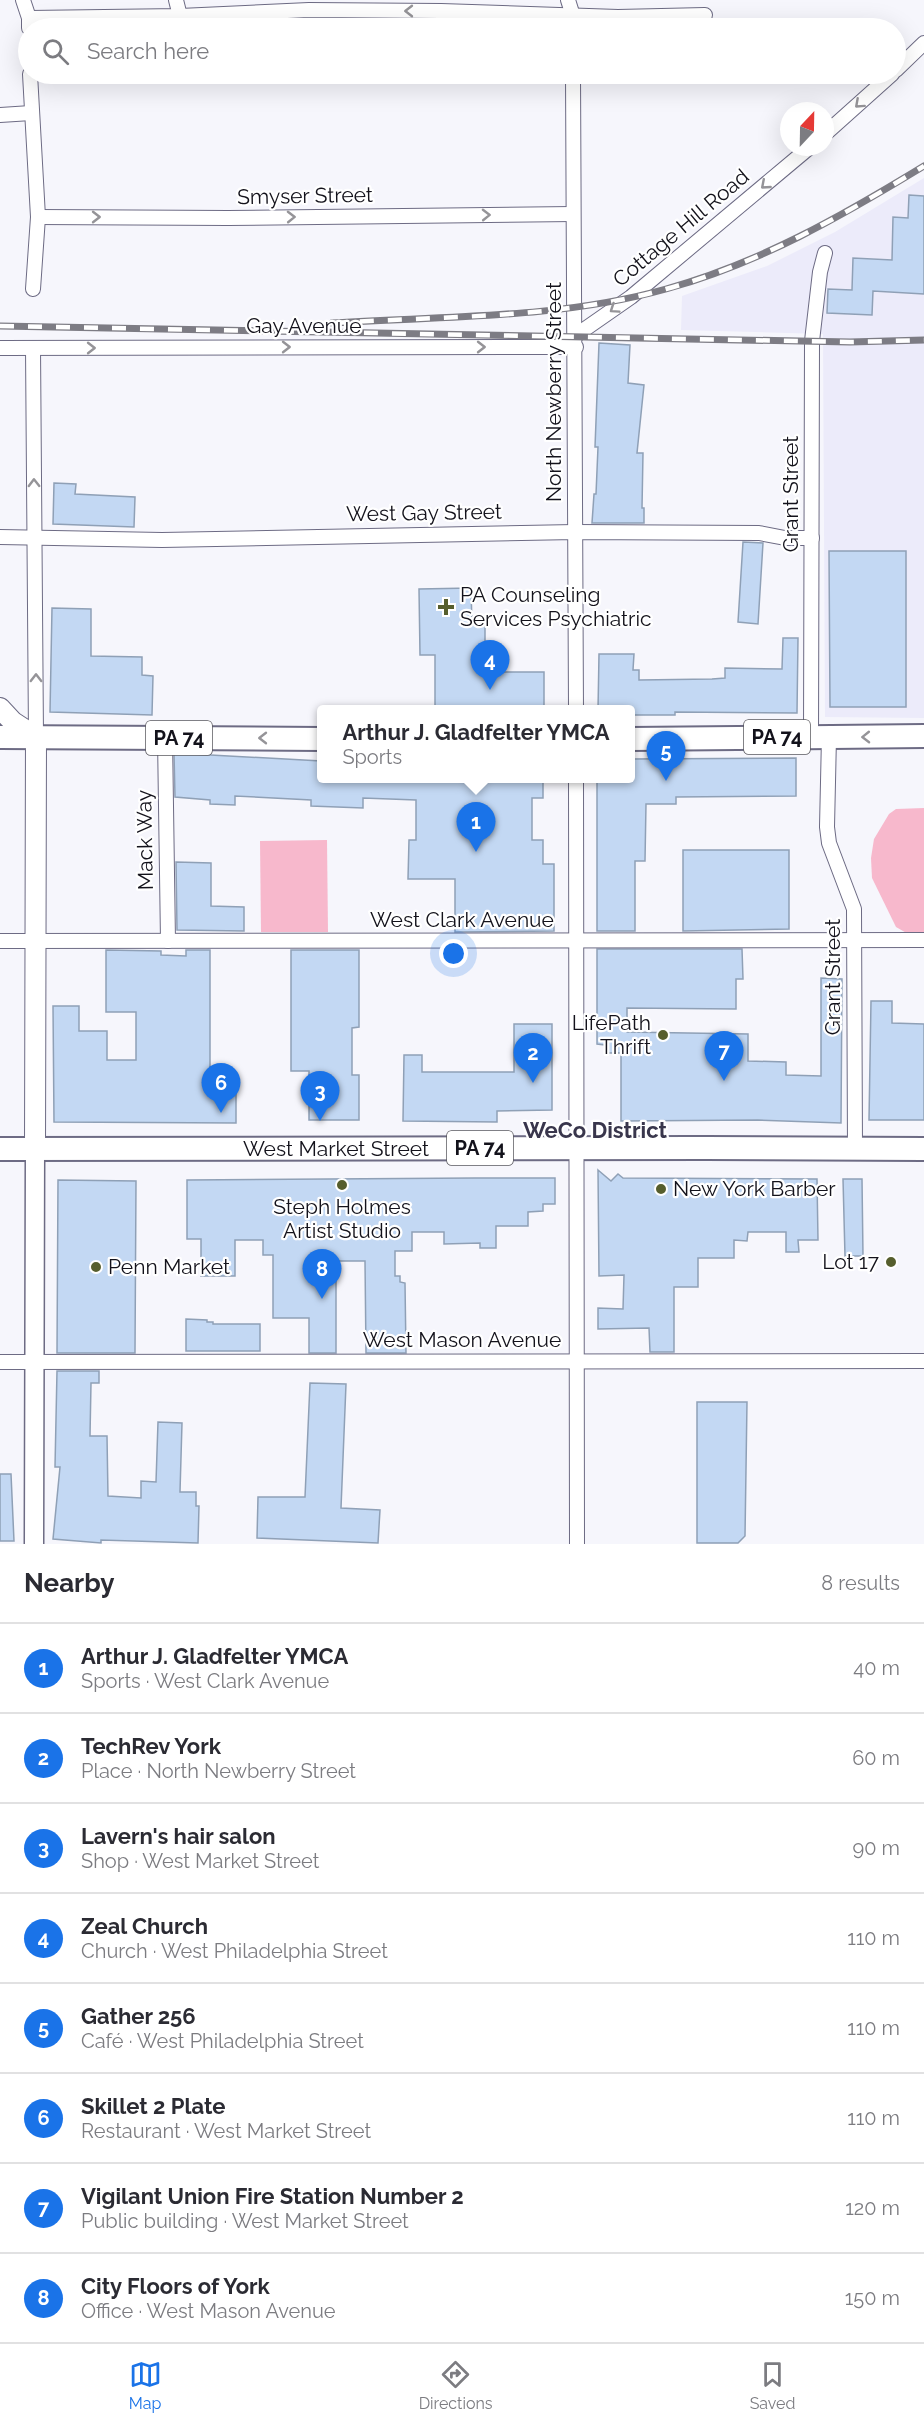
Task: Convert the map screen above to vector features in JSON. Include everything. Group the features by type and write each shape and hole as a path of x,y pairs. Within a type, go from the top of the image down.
{"main road":[{"path":"0,708 13,722 36,737 35,1149"},
{"name":"PA 74","path":"635,738 924,736"},
{"name":"PA 74","path":"0,737 317,739"},
{"name":"West Market Street","path":"0,1149 924,1149"}],"street":[{"path":"23,0 28,18"},
{"path":"176,0 180,16"},
{"path":"568,0 572,18"},
{"path":"137,18 308,5 440,5 542,18"},
{"path":"648,18 705,15"},
{"path":"906,60 924,43"},
{"path":"30,84 38,217 33,289"},
{"name":"North Newberry Street","path":"573,84 576,705"},
{"path":"834,126 881,84"},
{"path":"0,115 31,113"},
{"name":"Cottage Hill Road","path":"575,342 799,156"},
{"name":"Smyser Street","path":"38,217 240,218 573,214"},
{"name":"Grant Street","path":"825,253 820,272 812,341 812,538 820,737 827,827 834,857 851,899 855,939 855,1149"},
{"name":"Gay Avenue","path":"0,348 575,342"},
{"path":"33,348 36,737"},
{"name":"West Gay Street","path":"0,537 162,540 575,532 759,533 785,538 812,538"},
{"name":"Mack Way","path":"165,738 168,941"},
{"path":"576,783 577,1544"},
{"name":"West Clark Avenue","path":"0,941 924,940"},
{"path":"34,1544 35,1149"},
{"name":"West Mason Avenue","path":"0,1362 924,1361"}],"shaded area":[{"path":"924,178 924,718 825,717 823,334 681,330 682,296 767,266 835,232"},
{"path":"924,808 924,943 896,927 872,878 871,858 874,839 889,814 896,809"},
{"path":"327,840 328,932 261,932 260,841"}],"building":[{"path":"909,195 924,196 924,294 873,291 872,315 827,313 828,289 852,290 853,258 892,260 893,217 908,218"},
{"path":"599,343 630,345 628,383 644,385 637,453 643,453 644,523 592,523 598,447 595,447"},
{"path":"54,483 76,484 75,494 135,497 134,527 53,524"},
{"path":"743,542 763,543 758,624 738,622"},
{"path":"829,551 906,551 906,707 830,707"},
{"path":"471,588 472,625 485,625 485,658 489,658 489,672 544,672 544,705 435,705 435,655 420,655 419,589"},
{"path":"52,608 91,609 91,656 142,657 142,675 153,676 152,715 50,712"},
{"path":"783,638 798,638 797,713 675,712 675,715 635,715 635,705 598,705 599,654 634,654 633,670 639,670 639,680 725,678 725,668 782,669"},
{"path":"174,753 317,761 317,783 543,783 543,798 532,798 532,840 543,840 543,864 554,864 554,931 455,932 455,879 408,879 409,840 416,840 416,800 363,798 363,808 311,806 311,800 235,796 235,805 210,804 210,800 175,797"},
{"path":"796,758 796,796 676,797 676,804 646,804 645,861 635,861 635,931 597,931 597,783 635,783 635,759"},
{"path":"683,850 789,850 789,929 683,931"},
{"path":"176,862 211,863 211,906 244,907 244,931 177,930"},
{"path":"597,949 742,949 743,979 736,979 736,1009 627,1008 627,1032 748,1034 748,1061 786,1062 786,1075 821,1076 821,978 842,979 841,1123 758,1120 621,1121 621,1053 605,1053 605,1045 597,1044"},
{"path":"106,950 161,951 161,955 186,956 186,950 210,950 210,1083 236,1083 236,1123 54,1122 53,1006 79,1006 79,1031 107,1031 107,1060 136,1060 136,1012 106,1012"},
{"path":"291,950 359,950 359,1027 352,1028 352,1075 359,1075 359,1120 309,1120 309,1071 291,1071"},
{"path":"871,1001 892,1001 892,1023 924,1024 924,1120 869,1120"},
{"path":"514,1024 552,1024 552,1110 497,1111 497,1122 403,1121 404,1055 422,1055 422,1072 514,1072"},
{"path":"598,1170 611,1181 618,1174 623,1178 817,1179 818,1240 798,1240 799,1252 786,1252 786,1232 748,1232 747,1241 734,1240 734,1258 698,1258 698,1287 674,1287 674,1352 650,1352 649,1328 598,1329 598,1308 623,1309 624,1275 599,1276"},
{"path":"555,1178 555,1204 543,1204 543,1211 528,1212 528,1226 496,1226 496,1248 480,1248 480,1243 444,1244 444,1232 412,1232 412,1251 395,1251 395,1276 400,1276 400,1282 405,1283 406,1353 366,1353 365,1261 336,1261 336,1353 309,1353 309,1318 273,1318 273,1255 263,1255 263,1240 235,1240 235,1276 201,1276 201,1239 187,1239 187,1180"},
{"path":"843,1179 862,1179 863,1256 845,1256"},
{"name":"Penn Market","path":"58,1180 136,1181 135,1353 57,1353"},
{"path":"186,1319 207,1320 213,1324 260,1324 260,1351 186,1351"},
{"path":"57,1371 99,1371 99,1383 91,1383 90,1436 107,1436 108,1496 141,1498 141,1481 156,1482 158,1422 182,1423 180,1492 196,1492 196,1506 199,1506 198,1543 101,1540 101,1543 53,1539 60,1467 55,1467"},
{"path":"310,1383 346,1384 341,1508 380,1510 378,1543 257,1538 258,1497 305,1497"},
{"path":"697,1402 747,1402 745,1536 738,1543 697,1543"},
{"path":"0,1474 11,1474 14,1541 0,1541"}],"railway":[{"path":"332,323 543,311 625,299 666,289 767,252 831,220 924,166"},
{"path":"0,326 850,342 924,340"}],"place":[{"name":"PA Counseling Services Psychiatric","path":"446,607"},
{"name":"Zeal Church","path":"490,690"},
{"name":"Gather 256","path":"666,781"},
{"name":"Arthur J. Gladfelter YMCA","path":"476,852"},
{"name":"LifePath Thrift","path":"663,1035"},
{"name":"Vigilant Union Fire Station Number 2","path":"724,1081"},
{"name":"TechRev York","path":"533,1083"},
{"name":"Skillet 2 Plate","path":"221,1113"},
{"name":"Lavern's hair salon","path":"320,1121"},
{"name":"Steph Holmes Artist Studio","path":"342,1185"},
{"name":"New York Barber","path":"661,1189"},
{"name":"Lot 17","path":"891,1262"},
{"name":"Penn Market","path":"96,1267"},
{"name":"City Floors of York","path":"322,1299"}],"district":[{"name":"WeCo District","path":"595,1130"}]}
